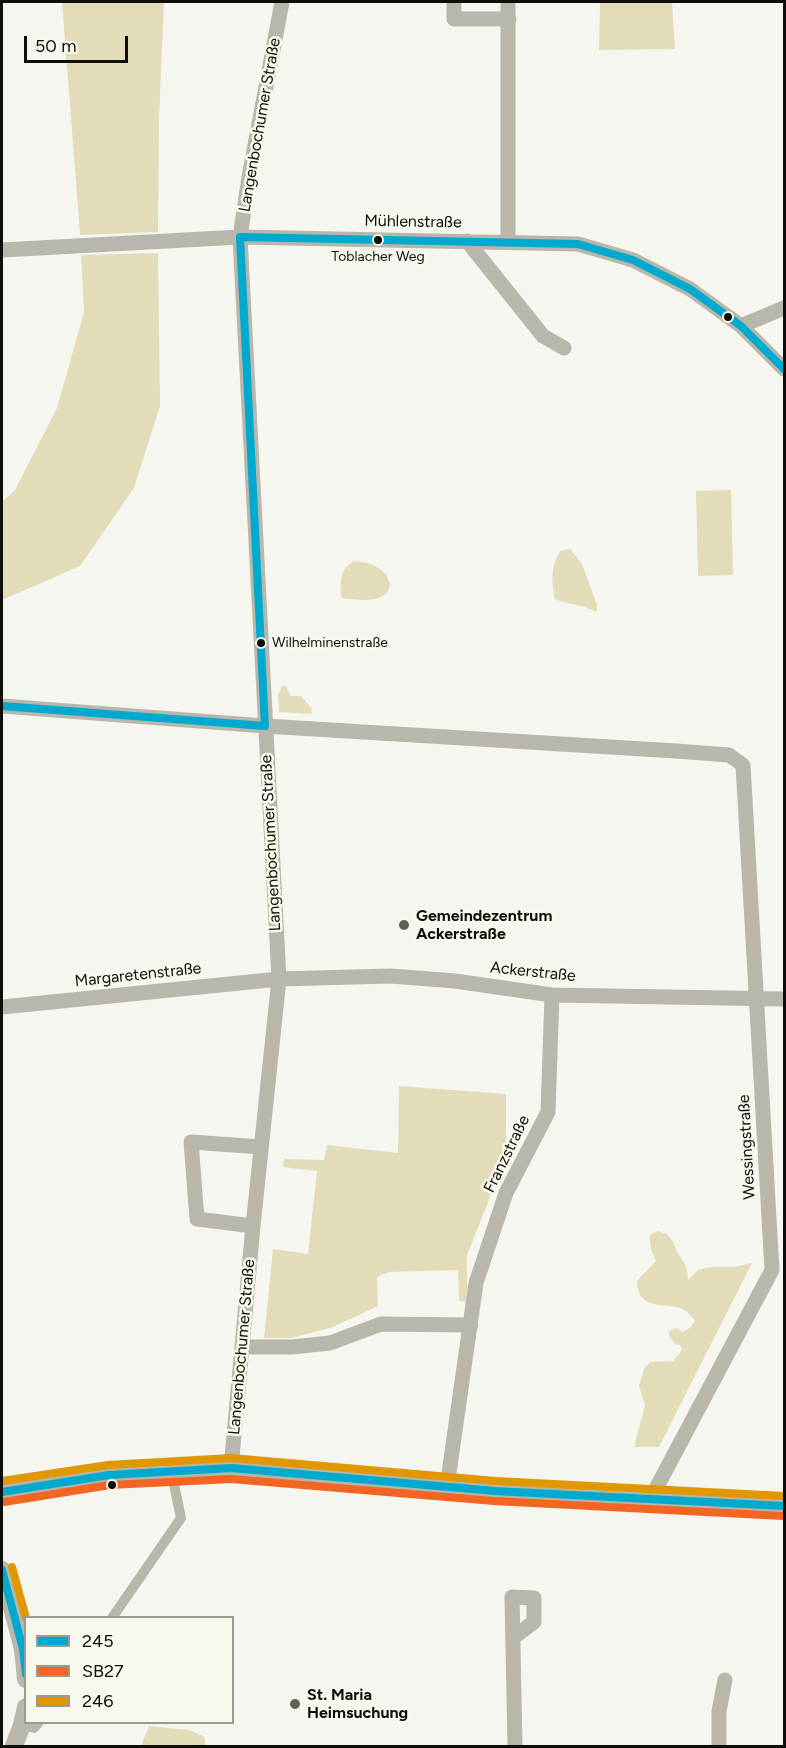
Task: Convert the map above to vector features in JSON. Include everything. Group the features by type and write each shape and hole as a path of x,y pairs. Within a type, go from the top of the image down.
{"main road":[{"path":"2,1492 109,1475 231,1468 447,1487 784,1506"}],"street":[{"name":"Langenbochumer Straße","path":"231,1468 279,979 240,237 282,2"},
{"path":"454,2 454,19 508,19"},
{"path":"508,2 508,242"},
{"name":"Mühlenstraße","path":"2,250 240,237 578,244 633,260 690,289 741,326 784,369"},
{"path":"467,241 543,336 564,348"},
{"path":"741,326 784,308"},
{"path":"2,706 265,726"},
{"name":"Wessingstraße","path":"265,726 708,753 729,755 743,765 756,1000 778,1271 651,1498"},
{"name":"Ackerstraße","path":"279,979 391,976 455,981 552,995 784,999"},
{"name":"Margaretenstraße","path":"2,1006 279,979"},
{"name":"Franzstraße","path":"447,1487 477,1283 506,1193 548,1112 552,995"},
{"path":"253,1226 197,1220 191,1142 261,1148"},
{"path":"242,1347 292,1347 330,1343 381,1324 471,1325"},
{"path":"113,1616 181,1518 171,1470"},
{"path":"2,1570 24,1659"},
{"path":"514,1637 515,1746"},
{"path":"719,1746 719,1711 724,1680"},
{"path":"14,1746 25,1724"}],"shaded area":[{"path":"62,2 164,2 159,118 158,232 80,235"},
{"path":"600,2 672,2 675,49 599,50"},
{"path":"158,253 160,406 134,488 80,566 2,600 2,502 15,490 57,408 84,312 81,255"},
{"path":"731,490 733,575 698,576 696,491"},
{"path":"570,549 582,564 597,605 597,612 555,599 553,568 560,551"},
{"path":"354,561 372,564 382,570 390,584 384,595 371,600 341,598 343,573"},
{"path":"282,686 286,686 291,696 301,696 311,708 312,714 279,712 278,695"},
{"path":"399,1086 506,1094 506,1148 489,1200 467,1255 467,1302 459,1301 458,1270 389,1272 377,1277 378,1306 333,1327 292,1338 264,1338 273,1249 308,1254 317,1171 283,1167 284,1159 324,1160 327,1145 398,1153"},
{"path":"658,1231 667,1234 674,1243 686,1266 688,1280 698,1270 752,1263 659,1447 634,1447 645,1405 639,1386 644,1369 650,1362 673,1361 682,1350 680,1345 675,1344 669,1331 677,1328 683,1332 695,1321 685,1310 649,1302 639,1293 637,1281 656,1261 650,1246 650,1235"},
{"path":"149,1726 190,1730 205,1737 205,1746 141,1746"}],"transit line":[{"name":"245","path":"2,706 265,726 240,237 578,244 633,260 690,289 741,326 784,369"},
{"name":"246","path":"2,1481 108,1465 231,1458 496,1481 784,1496"},
{"name":"245","path":"2,1492 109,1475 231,1468 495,1491 784,1506"},
{"name":"SB27","path":"4,1502 110,1485 231,1479 494,1501 783,1516"},
{"name":"246","path":"12,1567 25,1616"},
{"name":"245","path":"2,1570 24,1657"}],"place":[{"name":"Toblacher Weg","path":"378,240"},
{"name":"Wilhelminenstraße","path":"261,643"},
{"name":"Gemeindezentrum Ackerstraße","path":"404,925"},
{"name":"St. Maria Heimsuchung","path":"295,1704"}]}
